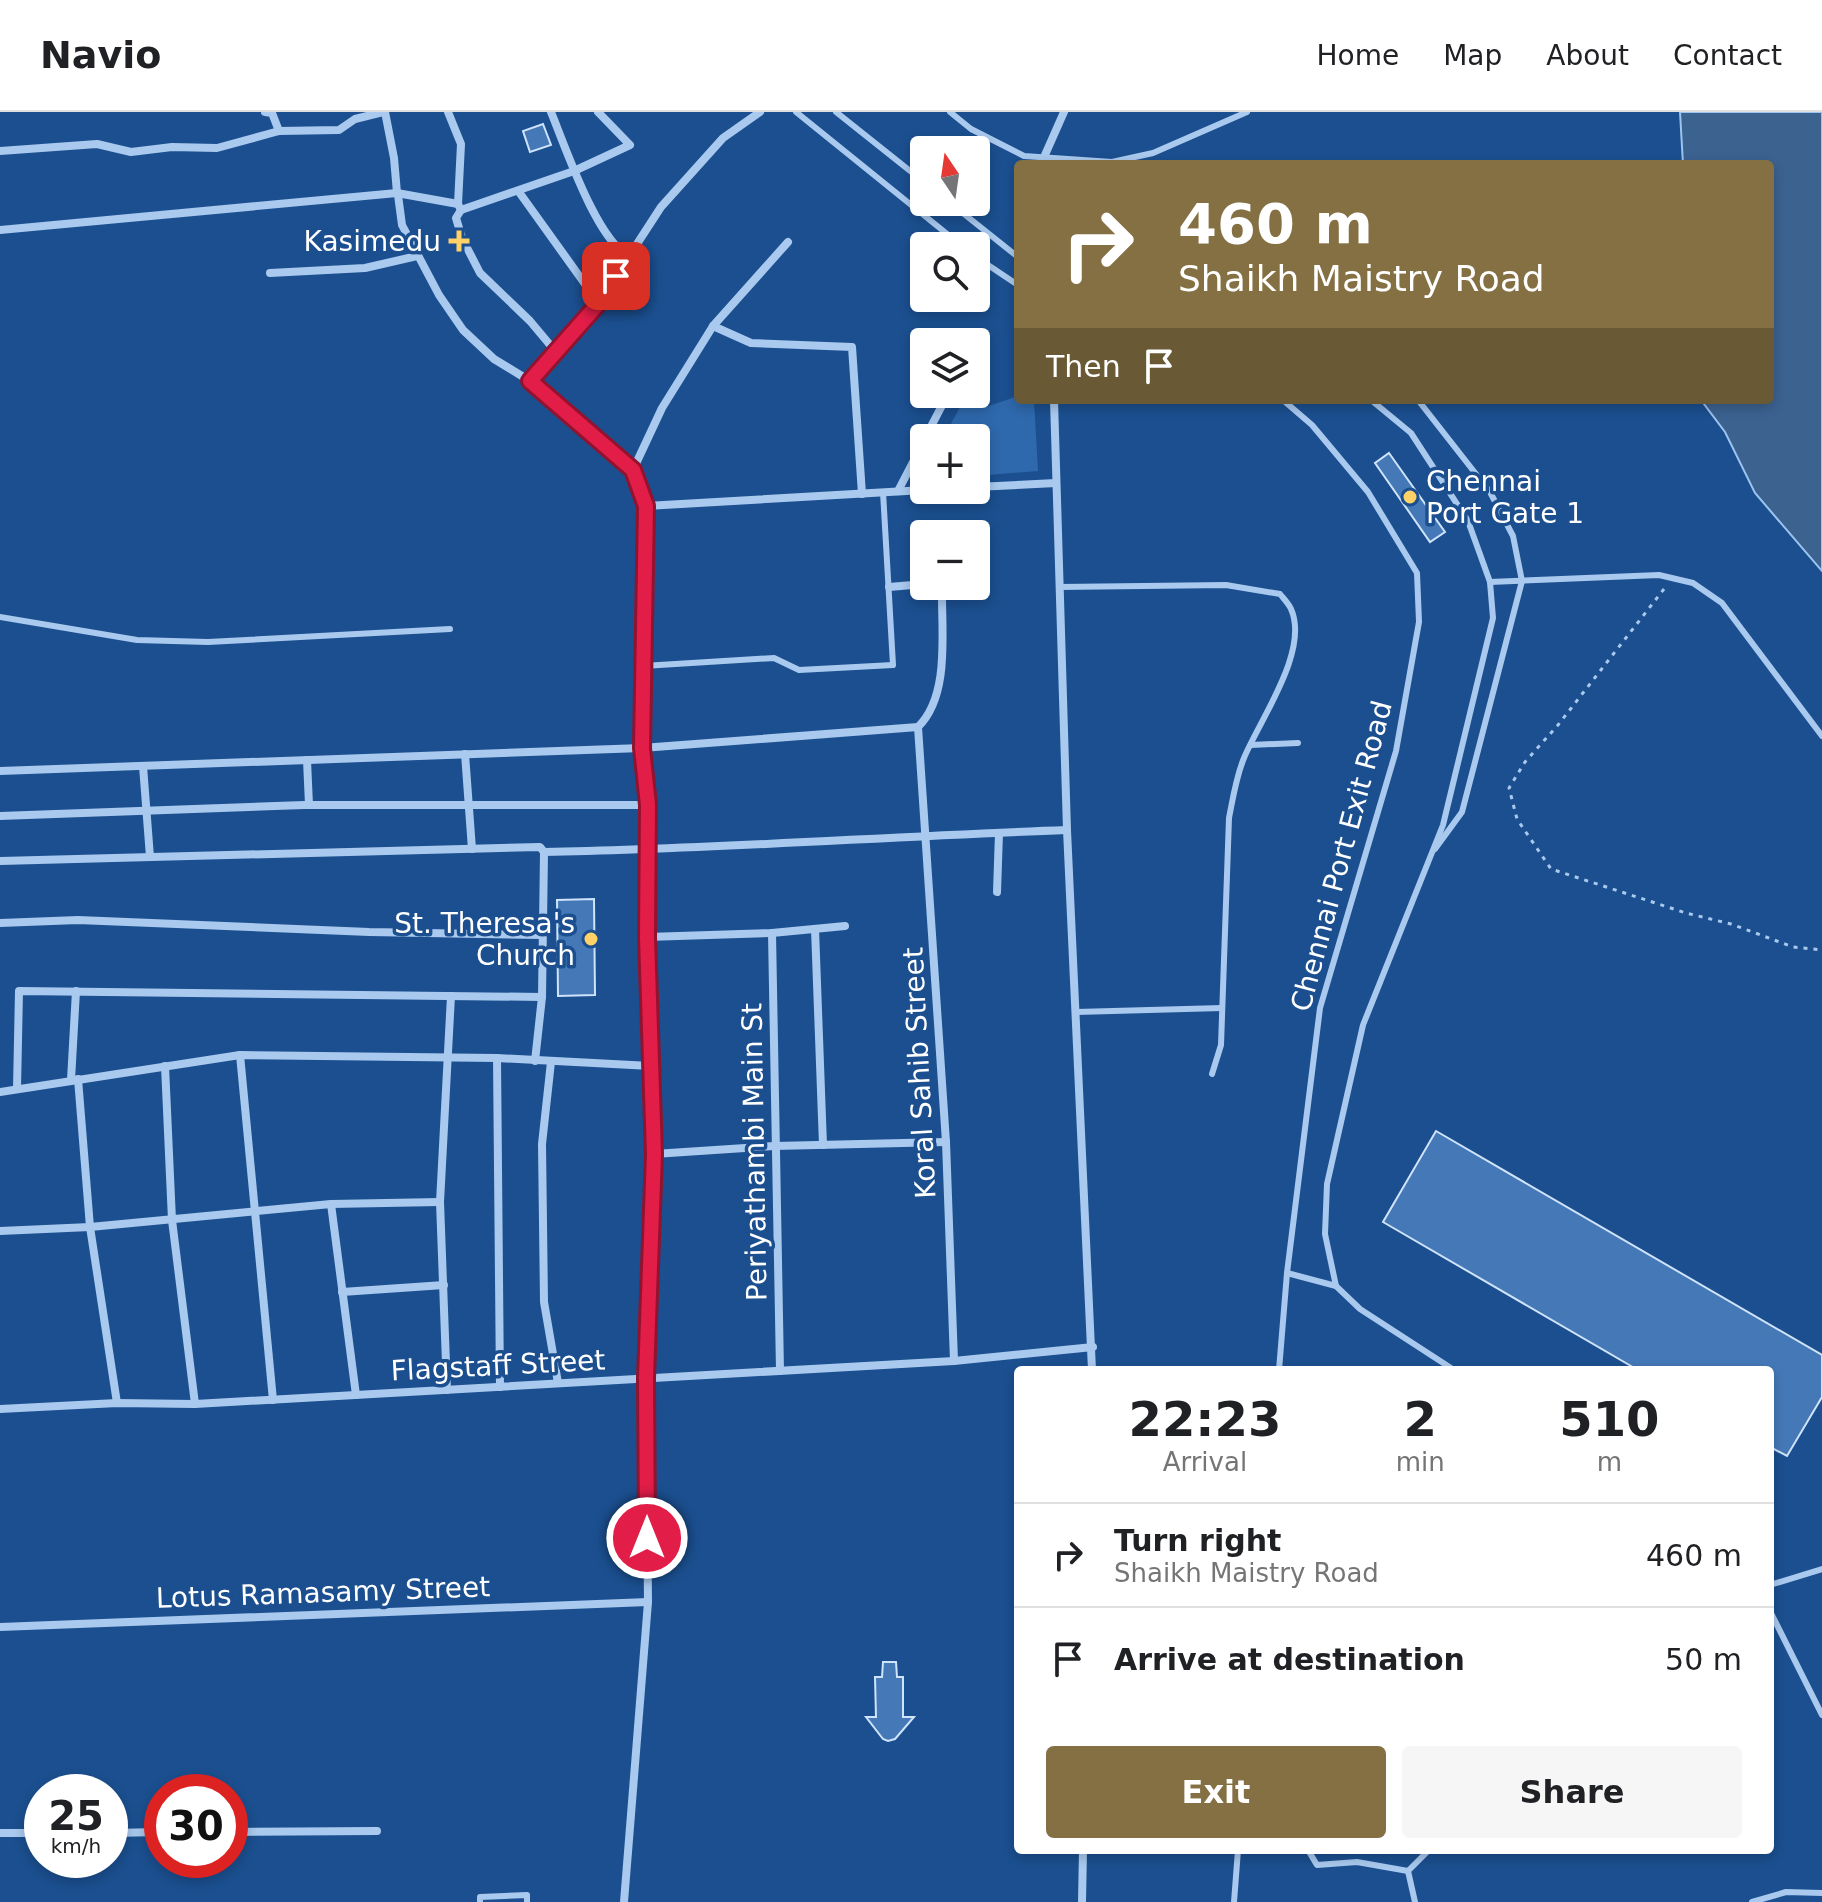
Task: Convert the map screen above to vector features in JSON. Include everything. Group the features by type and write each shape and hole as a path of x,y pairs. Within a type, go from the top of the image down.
{"street":[{"path":"265,112 272,113 279,131"},
{"path":"0,151 97,144 131,152 172,147 217,148 279,131 339,130 355,119 384,112 394,158 402,225 417,256 463,330 494,359 530,381 633,470 646,506 642,748 648,805 647,937 654,1154 646,1378 648,1602 624,1902"},
{"path":"448,112 461,144 460,207 456,218 462,238 480,273 530,321 556,352"},
{"path":"551,112 574,171 613,244 629,256"},
{"path":"0,230 398,194 460,207 519,192 630,145 598,112"},
{"path":"1043,160 1064,112"},
{"path":"530,381 603,296 661,207 723,138 757,115"},
{"path":"519,192 585,284 603,296"},
{"path":"633,470 662,408 713,326 788,242"},
{"path":"270,273 365,268 417,256"},
{"path":"713,326 751,343 852,347 862,494"},
{"path":"1054,404 1067,830 1092,1366"},
{"path":"898,491 910,468"},
{"path":"990,486 1056,483"},
{"path":"646,506 910,491"},
{"path":"889,587 910,585"},
{"path":"0,771 642,748 918,727 934,708 940,685 942,600"},
{"name":"Koral Sahib Street","path":"918,727 946,1142 954,1361"},
{"path":"465,754 472,849"},
{"path":"307,760 309,805"},
{"path":"143,766 150,857"},
{"path":"0,816 309,805 648,805"},
{"path":"544,852 1067,830"},
{"path":"997,892 999,833"},
{"path":"0,861 540,847 544,852 542,997 535,1061"},
{"path":"0,923 78,920 369,932 542,935"},
{"path":"647,937 772,933 845,926"},
{"path":"815,929 823,1145"},
{"name":"Periyathambi Main St","path":"772,933 780,1371"},
{"path":"17,1089 19,991 542,997"},
{"path":"76,991 74,1079 90,1227 117,1403"},
{"path":"447,1390 440,1202 451,996"},
{"path":"0,1092 240,1055 497,1058 651,1066"},
{"path":"240,1055 273,1400"},
{"path":"497,1058 500,1387"},
{"path":"551,1062 542,1144 544,1302 558,1383"},
{"path":"165,1066 172,1220 195,1404"},
{"path":"654,1154 774,1146 946,1142"},
{"path":"0,1231 90,1227 331,1204 440,1202"},
{"path":"331,1204 356,1395"},
{"path":"342,1292 444,1285"},
{"name":"Flagstaff Street","path":"0,1409 273,1400 954,1361 1093,1347"},
{"name":"Lotus Ramasamy Street","path":"0,1627 648,1602"},
{"path":"248,1832 377,1831"},
{"path":"0,1833 24,1833"},
{"path":"1082,1902 1083,1854"}],"lane":[{"path":"796,112 945,232"},
{"path":"836,112 910,171"},
{"path":"950,112 971,129 1024,156 1039,160"},
{"path":"1121,160 1153,153 1247,112"},
{"path":"967,216 1014,254"},
{"path":"990,266 1014,282"},
{"name":"Chennai Port Exit Road","path":"1279,1366 1287,1273 1320,1008 1396,751 1419,622 1417,573 1368,492 1312,425 1288,404"},
{"path":"1336,1286 1325,1234 1327,1184 1363,1025 1443,825 1493,618 1490,582 1468,521 1411,433 1376,404"},
{"path":"1421,404 1490,492 1513,536 1522,581 1462,812 1431,855"},
{"path":"643,666 774,658 799,670 893,665 883,492"},
{"path":"1490,582 1659,575 1693,583 1722,603 1822,736"},
{"path":"1059,587 1226,585 1280,594 1291,609 1295,629 1281,685 1236,782 1229,818 1221,1045 1212,1074"},
{"path":"0,617 137,640 194,642 450,629"},
{"path":"1251,745 1298,743"},
{"path":"1076,1012 1222,1008"},
{"path":"1287,1273 1336,1286 1360,1309 1448,1366"},
{"path":"1774,1584 1822,1569"},
{"path":"1774,1619 1822,1715"},
{"path":"1234,1902 1238,1854"},
{"path":"1310,1854 1317,1865 1357,1862 1408,1871"},
{"path":"1408,1871 1425,1854"},
{"path":"1408,1871 1415,1902"},
{"path":"1752,1902 1786,1892 1822,1893"},
{"path":"480,1902 480,1897 527,1895 527,1902"}],"path":[{"path":"1672,578 1558,725 1525,762 1509,788 1517,819 1551,869 1686,913 1731,924 1793,947 1822,950"}],"shaded area":[{"path":"1680,112 1822,112 1822,571 1755,493 1725,432 1704,404 1774,404 1774,160 1683,160"},
{"path":"1014,397 1014,404 1034,404 1038,471 990,475 990,424 951,424 960,408 990,408"}],"building":[{"path":"543,124 551,145 530,152 523,131"},
{"name":"Chennai Port Gate 1","path":"1389,453 1445,532 1430,542 1375,463"},
{"path":"594,899 595,995 558,996 557,900"},
{"path":"1436,1131 1822,1355 1822,1397 1787,1456 1774,1449 1774,1366 1631,1366 1383,1222"},
{"path":"883,1662 896,1662 897,1677 903,1677 903,1717 914,1717 895,1739 888,1741 866,1717 876,1717 875,1677 882,1677"}],"place":[{"name":"Kasimedu","path":"459,241"},
{"name":"Chennai Port Gate 1","path":"1410,497"},
{"name":"St. Theresa's Church","path":"591,939"}],"route":[{"path":"616,276 598,304 530,381 633,470 646,506 642,748 648,805 647,937 654,1154 646,1378 647,1538"}]}
